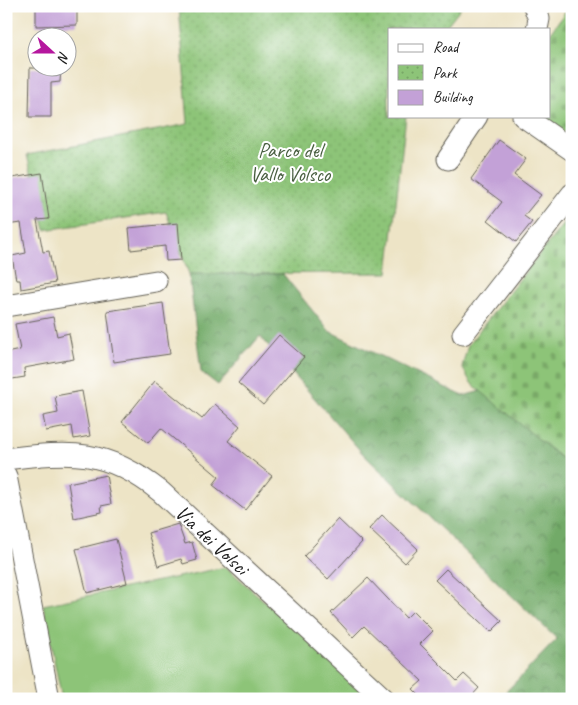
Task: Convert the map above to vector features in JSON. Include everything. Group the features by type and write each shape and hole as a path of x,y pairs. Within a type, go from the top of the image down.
{"street":[{"path":"534,6 539,19 537,28"},
{"path":"448,159 476,118"},
{"path":"526,118 572,150"},
{"path":"463,334 572,194"},
{"path":"6,306 156,281"},
{"name":"Via dei Volsci","path":"6,459 76,453 109,461 133,472 161,492 384,699"},
{"path":"6,476 49,699"}],"green space":[{"name":"Parco del Vallo Volsco","path":"179,6 462,6 445,28 388,28 388,118 406,118 388,273 189,274 166,212 45,230 27,155 188,124"},
{"path":"569,6 572,6 572,138 544,118 550,118 550,34"},
{"path":"567,219 572,222 572,467 471,383 462,367 468,345"},
{"path":"189,274 283,274 329,331 463,396 481,391 572,467 572,699 499,699 557,639 364,455 260,336 218,385 201,372"},
{"path":"226,567 372,697 371,699 62,699 43,605"}],"building":[{"path":"36,6 77,6 77,25 36,26"},
{"path":"30,78 60,78 60,82 51,83 51,117 29,117"},
{"path":"499,140 526,159 514,175 541,195 524,216 532,222 516,242 488,220 502,202 471,179"},
{"path":"42,173 49,219 37,220 43,252 49,251 55,283 21,289 20,280 16,280 12,256 26,253 21,223 6,225 6,179"},
{"path":"178,223 181,260 166,261 165,246 131,250 129,228"},
{"path":"163,303 170,354 114,362 107,311"},
{"path":"53,317 57,336 69,333 74,359 24,368 25,377 6,380 6,353 20,350 15,324"},
{"path":"279,335 304,357 263,405 238,383"},
{"path":"155,381 202,419 215,404 240,426 228,441 272,476 245,510 213,485 219,477 161,428 148,443 122,422"},
{"path":"82,391 90,436 74,439 72,426 46,431 43,416 58,413 55,396"},
{"path":"106,475 111,504 101,506 102,512 74,518 68,483"},
{"path":"382,515 418,549 405,563 369,529"},
{"path":"338,519 362,542 328,579 304,556"},
{"path":"178,524 185,544 192,542 197,560 183,564 181,559 158,566 148,533"},
{"path":"116,539 127,583 87,593 76,549"},
{"path":"446,569 502,621 491,632 435,580"},
{"path":"368,578 406,618 413,611 433,631 420,644 457,681 464,674 479,688 469,699 423,699 413,689 422,681 364,626 353,637 331,613"}]}
